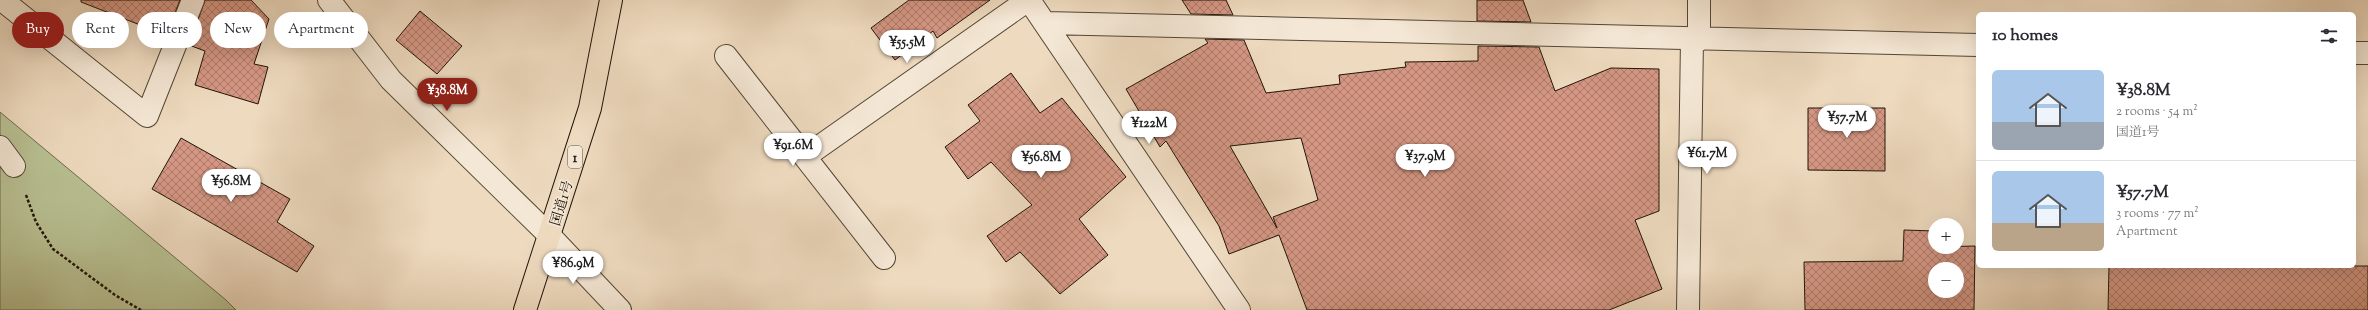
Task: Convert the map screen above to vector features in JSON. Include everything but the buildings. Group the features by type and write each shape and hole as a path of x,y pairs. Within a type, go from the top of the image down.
{"highway":[{"name":"国道1号","path":"525,310 590,108 611,0"}],"street":[{"path":"2,0 147,116 193,0"},
{"path":"330,0 391,80 550,236 620,310"},
{"path":"806,156 1029,0 1239,310"},
{"path":"1688,310 1695,39 1699,0"},
{"path":"1046,23 1976,45"},
{"path":"2356,53 2368,54"},
{"path":"726,56 806,156 884,258"},
{"path":"0,147 14,166"}],"path":[{"path":"14,166 36,222 53,249 115,295 141,310"}],"green space":[{"path":"0,112 226,300 236,310 0,310"}]}
